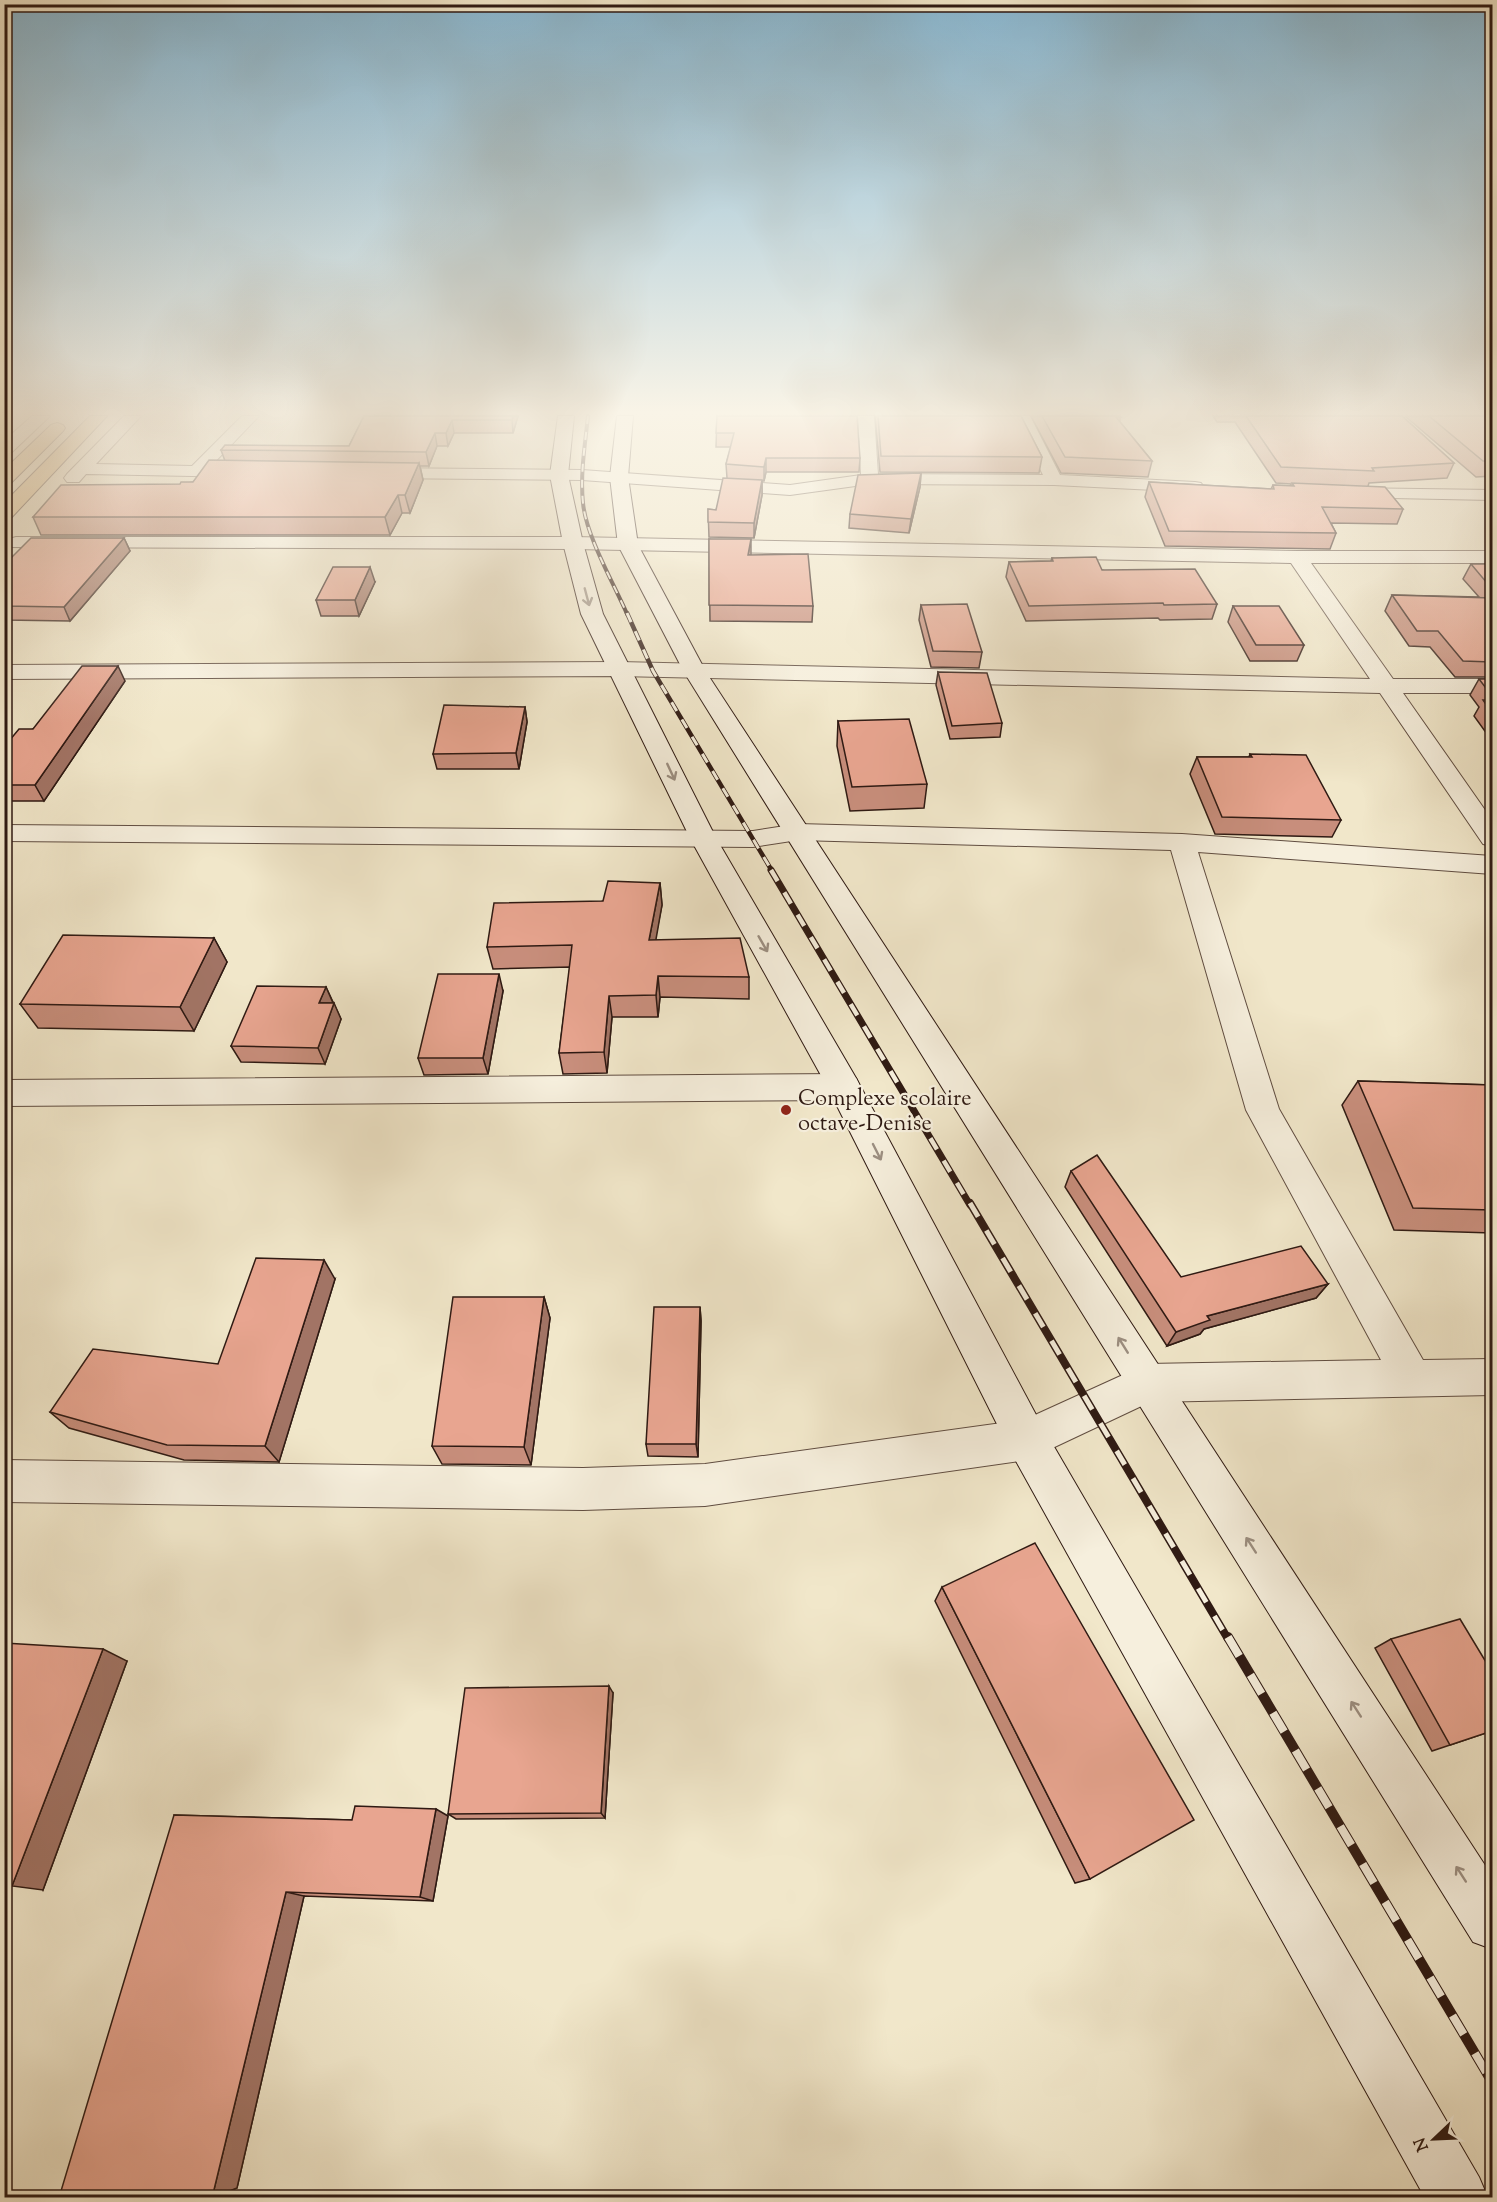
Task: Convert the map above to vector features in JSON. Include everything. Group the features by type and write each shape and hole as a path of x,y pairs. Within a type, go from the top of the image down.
{"street":[{"path":"568,519 592,615 649,725 703,838 844,1087 1026,1440 1458,2198"},
{"path":"625,519 628,545 695,672 1492,1923"},
{"path":"10,550 31,527"},
{"path":"10,550 573,543 1297,556 1492,556"},
{"path":"1297,556 1492,838"},
{"path":"4,672 619,669 1385,686 1492,686"},
{"path":"4,833 753,839 798,832 1182,842 1492,865"},
{"path":"1182,842 1263,1110 1412,1379"},
{"path":"4,1093 844,1087"},
{"path":"4,1481 583,1489 694,1485 1026,1440 1147,1383 1492,1377"}],"building":[{"path":"708,519 755,519 754,523 708,522"},
{"path":"1164,519 1328,519 1336,533 1169,531"},
{"path":"31,538 124,538 64,607 4,606 4,565"},
{"path":"709,539 751,539 748,555 808,554 813,606 709,605"},
{"path":"1096,557 1102,570 1195,569 1217,604 1029,606 1009,562"},
{"path":"1471,564 1492,564 1492,589"},
{"path":"333,567 370,567 355,600 316,600"},
{"path":"1392,595 1492,598 1492,662 1463,661 1438,631 1417,631"},
{"path":"967,604 982,652 933,651 921,605"},
{"path":"1233,606 1279,606 1304,645 1256,645"},
{"path":"82,666 118,666 35,785 4,785 4,747 19,729 33,729"},
{"path":"938,672 987,673 1002,723 952,726"},
{"path":"1479,679 1492,679 1492,696"},
{"path":"1483,700 1492,700 1492,713"},
{"path":"444,705 525,707 516,753 433,754"},
{"path":"909,719 927,784 852,787 838,721"},
{"path":"1250,754 1306,755 1341,820 1222,817 1197,757 1252,757"},
{"path":"608,881 660,883 649,940 740,938 749,977 658,976 656,995 609,996 604,1052 559,1053 572,945 487,947 494,903 603,901"},
{"path":"63,935 214,938 180,1007 20,1004"},
{"path":"438,974 499,974 483,1058 418,1058"},
{"path":"257,986 326,987 319,1003 334,1003 318,1048 231,1046"},
{"path":"1358,1081 1492,1085 1492,1210 1413,1208"},
{"path":"1097,1155 1181,1277 1301,1246 1328,1284 1207,1316 1210,1320 1176,1332 1071,1171"},
{"path":"256,1258 324,1260 265,1446 167,1445 50,1412 93,1349 218,1364"},
{"path":"453,1297 544,1297 524,1447 432,1446"},
{"path":"654,1307 700,1307 696,1444 646,1444"},
{"path":"1035,1543 1194,1820 1090,1879 942,1587"},
{"path":"1460,1619 1492,1672 1492,1731 1450,1745 1391,1639"},
{"path":"4,1643 103,1649 12,1886 7,1885 10,1794 4,1794"},
{"path":"609,1686 601,1813 448,1814 465,1688"},
{"path":"355,1806 436,1809 420,1897 286,1892 212,2198 61,2191 174,1815 352,1820"}],"railway":[{"path":"586,519 595,545 627,614"},
{"path":"627,613 653,671 772,871"},
{"path":"771,870 970,1205"},
{"path":"970,1203 1228,1639"},
{"path":"1228,1637 1492,2082"}],"place":[{"name":"Complexe scolaire octave-Denise","path":"786,1110"}]}
